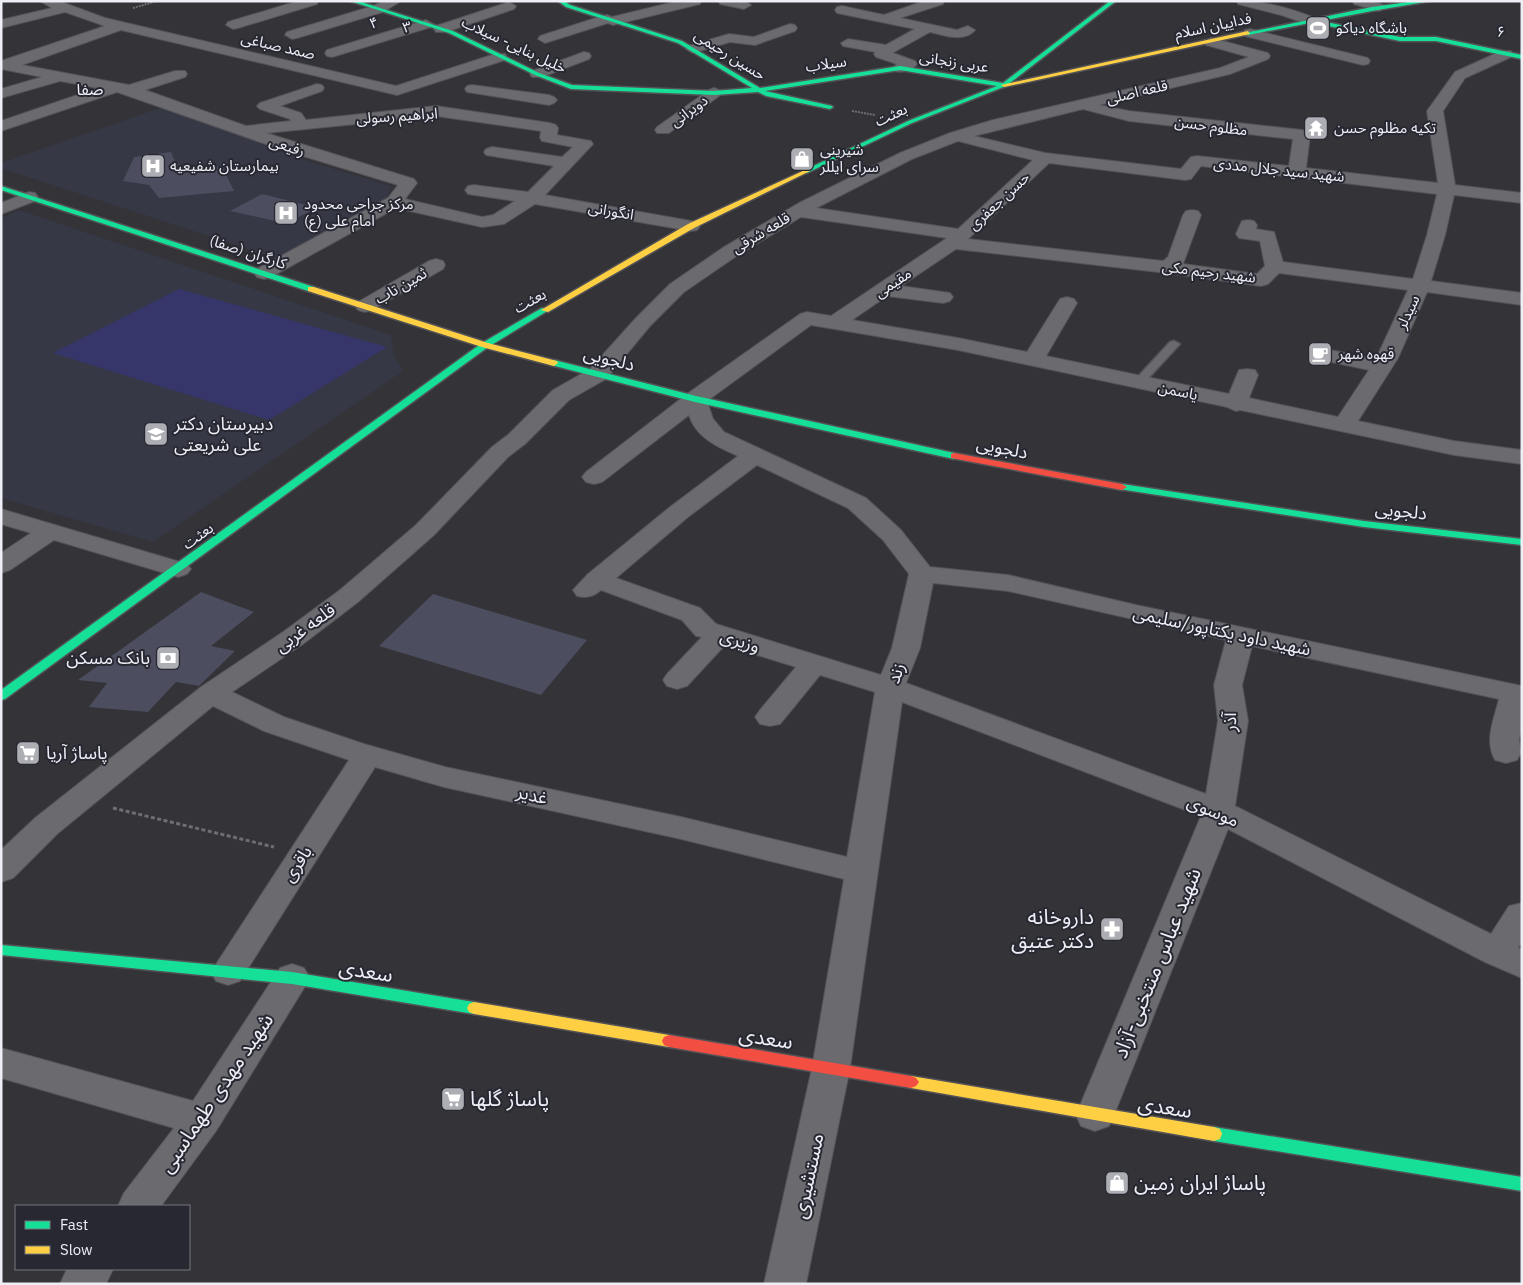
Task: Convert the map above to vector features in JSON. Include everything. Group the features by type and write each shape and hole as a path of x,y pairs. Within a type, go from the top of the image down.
{"main road":[{"name":"خلیل بنایی- سیلاب","path":"352,1 446,30 537,74 571,87 714,92 756,90"},
{"name":"حسین رحیمی","path":"560,1 568,6 680,42 710,59 756,90 766,94 830,107"},
{"name":"بعثت","path":"1,696 485,345 691,226 910,122 1004,85 1114,1"},
{"name":"فداییان اسلام","path":"1004,85 1211,42 1226,36 1250,34 1379,7 1429,1"},
{"path":"1342,14 1371,20"},
{"path":"1310,21 1400,39 1436,39 1481,48"},
{"path":"1409,28 1419,30 1436,39"},
{"name":"عربی زنجانی","path":"900,68 1004,85"},
{"name":"سیلاب","path":"756,90 900,68"},
{"name":"کارگران (صفا)","path":"1,188 485,345"},
{"name":"دلجویی","path":"485,345 695,399 988,464 1159,494 1364,524 1522,542"},
{"name":"سعدی","path":"1,950 292,978 1522,1184"}],"street":[{"name":"صمد صباغی","path":"46,1 121,25 397,91 500,57"},
{"path":"233,25 312,1"},
{"path":"292,35 378,9 395,1"},
{"path":"636,1 667,8"},
{"path":"546,39 610,20 695,1"},
{"path":"724,1 744,5"},
{"path":"882,19 938,1"},
{"path":"1243,1 1286,12 1310,21"},
{"path":"1359,1 1379,7"},
{"name":"۳","path":"372,54 420,40 509,6"},
{"path":"1,24 67,8"},
{"path":"842,10 958,34 968,30"},
{"name":"۴","path":"332,53 426,24"},
{"path":"2,66 121,25"},
{"path":"693,49 729,38 755,41 790,28"},
{"path":"900,68 910,64 881,54 928,28"},
{"path":"1250,34 1364,61"},
{"path":"144,44 169,37"},
{"name":"قلعه اصلی","path":"956,136 992,125 1226,71 1263,56 1211,42"},
{"path":"70,43 97,48"},
{"path":"848,43 889,50"},
{"path":"710,59 741,48"},
{"name":"۶","path":"1481,48 1517,50"},
{"path":"1446,189 1434,112 1460,75 1517,50"},
{"path":"537,74 584,56"},
{"name":"رفیعی","path":"2,66 130,90 244,131 408,183 394,202 264,273"},
{"path":"130,90 180,74"},
{"path":"2,94 60,76"},
{"path":"510,122 571,87"},
{"path":"1,126 114,88"},
{"path":"301,124 296,116 265,106 317,88"},
{"path":"472,89 549,100"},
{"name":"دویرانی","path":"663,130 714,92"},
{"name":"مظلوم حسن","path":"1085,104 1100,110 1129,116 1302,135 1298,171"},
{"name":"ابراهیم رسولی","path":"244,131 436,111 550,128 548,138 584,144 566,162"},
{"name":"شهید سید جلال مددی","path":"956,136 1045,158 1185,175 1197,161 1522,198"},
{"name":"قلعه شرقی","path":"598,374 643,322 677,288 731,251 799,211 906,156 956,136"},
{"path":"492,152 566,162"},
{"name":"حسن جعفری","path":"957,239 1045,158"},
{"path":"394,202 482,222 498,220 532,198 566,162"},
{"name":"سیدلر","path":"1345,424 1382,366 1420,286 1436,235 1446,189"},
{"name":"انگورانی","path":"474,190 532,198 691,226"},
{"path":"1,209 29,197"},
{"name":"شهید رحیم مکی","path":"799,211 911,228 957,239 1261,280 1275,267 1522,299"},
{"path":"911,228 927,213"},
{"path":"1167,266 1176,260 1192,215"},
{"path":"1248,225 1245,234 1268,236 1275,267"},
{"name":"مقیمی","path":"834,322 957,239"},
{"name":"ثمین تاب","path":"365,306 436,265"},
{"path":"883,290 943,297"},
{"path":"1033,360 1067,302"},
{"name":"یاسمن","path":"594,477 695,399 807,318 958,344 1236,404 1345,424 1454,448 1522,457"},
{"path":"1320,354 1382,366"},
{"name":"قلعه غربی","path":"1,870 46,826 132,755 211,693 293,638 348,596 425,530 500,452 517,439 561,395 598,374"},
{"path":"1236,404 1247,375"},
{"path":"695,399 702,421 716,437 857,503 892,535 922,574"},
{"name":"وزیری","path":"755,455 679,512 591,585 691,614 706,630 890,687"},
{"path":"1,516 178,569"},
{"path":"1,565 50,531"},
{"name":"شهید داود یکتاپور/سلیمی","path":"922,574 1008,583 1136,613 1518,694"},
{"name":"زند","path":"831,1068 890,687 906,648 922,574"},
{"path":"677,680 720,634"},
{"name":"آذر","path":"1219,811 1233,721 1228,685 1241,634"},
{"path":"770,717 814,664"},
{"name":"موسوی","path":"890,687 1219,811 1509,959"},
{"name":"غدیر","path":"211,693 274,724 367,756 444,777 681,828 861,872"},
{"path":"1506,754 1504,740 1518,694"},
{"name":"باقری","path":"228,972 367,756"},
{"name":"شهید عباس منتخبی-آزاد","path":"1095,1114 1219,811"},
{"path":"1509,959 1521,915"},
{"name":"شهید مهدی طهماسبی","path":"139,1205 202,1120 292,978"},
{"path":"1,1063 202,1120"},
{"name":"مستشیری","path":"786,1284 831,1068"},
{"path":"81,1284 91,1270"}],"lane":[{"path":"1138,383 1174,344"}],"path":[{"path":"830,107 910,122"},
{"path":"78,800 303,854"}],"shaded area":[{"name":"بیمارستان شفیعیه","path":"163,107 311,162 391,186 387,199 279,259 1,168 1,163"},
{"name":"دبیرستان دکتر علی شریعتی","path":"19,210 391,335 394,356 403,371 153,542 1,498 1,218"},
{"path":"179,289 387,347 269,420 53,353"}],"building":[{"path":"171,152 176,164 206,168 222,166 234,191 159,198 149,185 123,181 134,157"},
{"path":"262,194 318,208 285,223 230,211"},
{"name":"بانک مسکن","path":"201,592 254,612 211,646 235,651 199,686 176,682 148,712 89,707 107,683 78,680"},
{"path":"433,594 587,640 541,695 379,646"}],"traffic: fast":[{"path":"352,1 451,32 537,74 571,87 714,93 756,90 900,68 1004,85"},
{"path":"560,1 568,6 680,42 766,94 830,107"},
{"path":"807,171 910,122 1004,85 1114,1"},
{"path":"1248,33 1372,9 1429,1"},
{"path":"1321,23 1400,39 1436,39 1522,57"},
{"path":"1,188 311,289"},
{"path":"1,696 485,345 545,310"},
{"path":"554,363 695,399 954,456"},
{"path":"1122,487 1364,524 1522,542"},
{"path":"1,950 292,978 474,1008"},
{"path":"1214,1134 1522,1184"}],"traffic: slow":[{"path":"1004,85 1248,33"},
{"path":"545,310 691,226 807,171"},
{"path":"311,289 485,345 554,363"},
{"path":"474,1008 669,1041"},
{"path":"911,1082 1214,1134"}],"traffic: jam":[{"path":"954,456 1122,487"},
{"path":"669,1041 911,1082"}],"place":[{"name":"باشگاه دیاکو","path":"1318,28"},
{"name":"تکیه مظلوم حسن","path":"1316,128"},
{"name":"شیرینی سرای ایللر","path":"802,159"},
{"name":"بیمارستان شفیعیه","path":"153,166"},
{"name":"مرکز جراحی محدود امام علی (ع)","path":"286,213"},
{"name":"قهوه شهر","path":"1320,354"},
{"name":"دبیرستان دکتر علی شریعتی","path":"156,434"},
{"name":"بانک مسکن","path":"168,658"},
{"name":"پاساژ آریا","path":"28,753"},
{"name":"داروخانه دکتر عتیق","path":"1112,929"},
{"name":"پاساژ گلها","path":"453,1099"},
{"name":"پاساژ ایران زمین","path":"1117,1183"}],"district":[{"name":"صفا","path":"90,89"}]}
